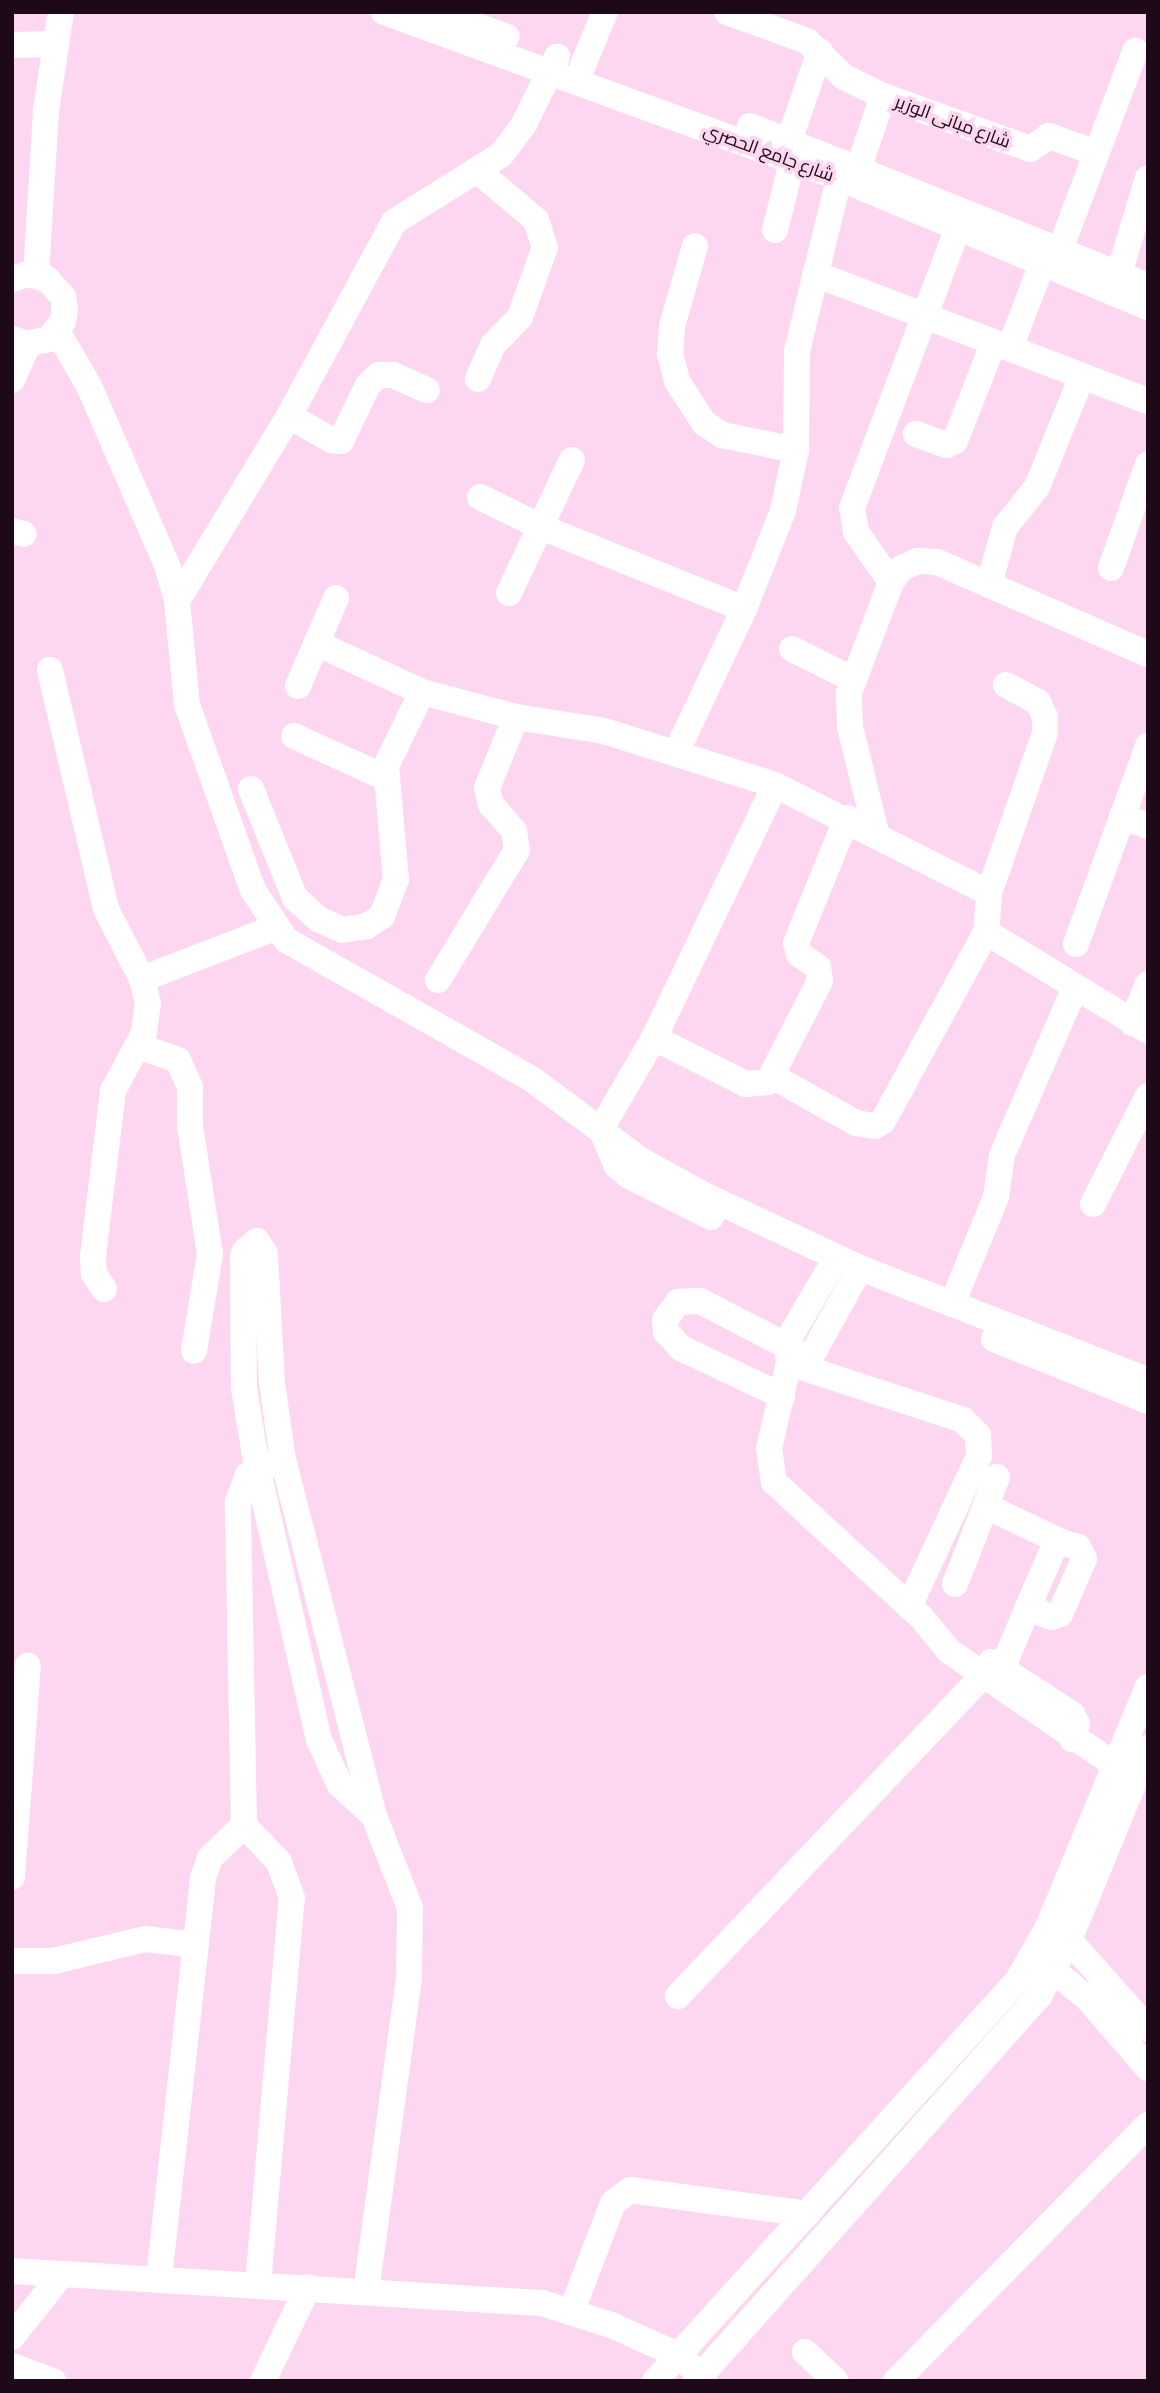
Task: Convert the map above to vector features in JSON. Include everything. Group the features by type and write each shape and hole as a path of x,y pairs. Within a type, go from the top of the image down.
{"street":[{"path":"12,380 20,342 57,331 63,321 63,297 47,279 18,278 61,12"},
{"name":"شارع جامع الحصري","path":"384,12 553,64 790,151 847,168 1051,257 1148,307"},
{"path":"583,65 605,12"},
{"name":"شارع مبانى الوزير","path":"727,12 807,41 844,77 883,96 1030,149 1049,136 1094,152"},
{"name":"شارع جامع الحصري","path":"449,14 553,64 583,65 790,151"},
{"path":"12,45 54,44"},
{"path":"775,230 790,151 820,51"},
{"path":"916,434 947,445 955,441 1002,345 1051,257 1135,51"},
{"path":"177,601 289,416 394,222 427,197 478,171 511,144 553,64"},
{"path":"677,751 744,609 779,524 796,450 796,351 814,274 847,168 883,96"},
{"name":"شارع جامع الحصري","path":"847,168 958,228 1051,257 1119,274 1148,286"},
{"path":"478,171 536,220 545,247 520,317 493,345 478,379"},
{"path":"1119,274 1148,178"},
{"path":"891,582 856,532 852,508 958,228"},
{"path":"695,246 672,326 670,354 677,381 704,423 722,435 796,450"},
{"path":"814,274 1148,401"},
{"path":"57,331 89,386 163,556 177,601 187,705 253,890 274,928 302,950 533,1080 642,1160 704,1195 857,1275 1148,1401"},
{"path":"289,416 331,440 341,440 368,385 379,375 393,375 427,390"},
{"path":"989,585 1005,527 1037,487 1082,376"},
{"path":"509,593 572,460"},
{"path":"1111,568 1148,464"},
{"path":"480,498 541,527 744,609"},
{"path":"876,832 850,727 852,679 891,582 902,568 918,561 937,562 1148,654"},
{"path":"298,686 336,598"},
{"path":"316,643 422,692 516,717 576,725 677,751 775,785 848,818 989,892"},
{"path":"792,649 852,679"},
{"path":"50,670 108,917 142,979 148,1021 138,1046 119,1076 111,1106 93,1256 94,1274 104,1289"},
{"path":"772,1076 856,1123 875,1126 883,1121 986,932 989,892 1045,733 1045,716 1038,702 1006,685"},
{"path":"251,789 295,898 318,919 343,930 367,926 382,916 391,900 395,860 384,777 389,757 422,692"},
{"path":"438,980 517,850 514,831 491,805 487,788 516,717"},
{"path":"294,736 384,777"},
{"path":"1076,944 1148,746"},
{"path":"601,1129 654,1038 775,785"},
{"path":"1122,816 1148,826"},
{"path":"654,1038 753,1087 772,1076 820,981 818,967 799,954 796,943 848,818"},
{"path":"142,979 274,928"},
{"path":"986,932 1140,1027 1148,984"},
{"path":"952,1304 999,1191 1002,1155 1075,988"},
{"path":"138,1046 178,1060 190,1087 190,1126 210,1254 194,1351"},
{"path":"1093,1204 1148,1096"},
{"path":"601,1129 617,1166 642,1185 829,1270 857,1275 952,1304 1148,1380"},
{"path":"366,2292 413,1941 410,1908 374,1816 283,1460 272,1382 265,1254 257,1241 245,1251 243,1271 244,1388 257,1467 318,1740 340,1785 374,1816"},
{"path":"829,1270 788,1355 782,1396 769,1448 774,1482 915,1613 992,1673 1072,1714 1077,1724 1072,1739 1132,1761"},
{"path":"788,1355 814,1350 857,1275"},
{"path":"782,1396 681,1348 666,1332 665,1320 678,1302 700,1301 788,1355 963,1420 978,1436 979,1456 915,1613"},
{"path":"258,2284 292,1898 279,1862 244,1825 238,1502 242,1485 257,1467 283,1460"},
{"path":"955,1584 998,1477"},
{"path":"678,1996 992,1673 1028,1607 1054,1547 1061,1542 986,1506"},
{"path":"12,1877 28,1666"},
{"path":"655,2381 843,2175 1041,1967 1059,1934 1132,1761 1148,1687"},
{"path":"159,2278 203,1878 210,1858 244,1825"},
{"path":"1059,1934 1131,2023 1148,2068"},
{"path":"12,1961 54,1961 145,1938 196,1945"},
{"path":"1041,1967 1131,2023"},
{"path":"12,2271 511,2300 572,2309 678,2356 699,2378 1039,1996 1041,1967"},
{"path":"897,2381 1148,2125"},
{"path":"843,2175 864,2192"},
{"path":"572,2309 613,2203 630,2190 807,2214"},
{"path":"12,2337 62,2274"},
{"path":"263,2381 308,2287"},
{"path":"805,2352 836,2381"},
{"path":"12,2366 53,2381"}]}
